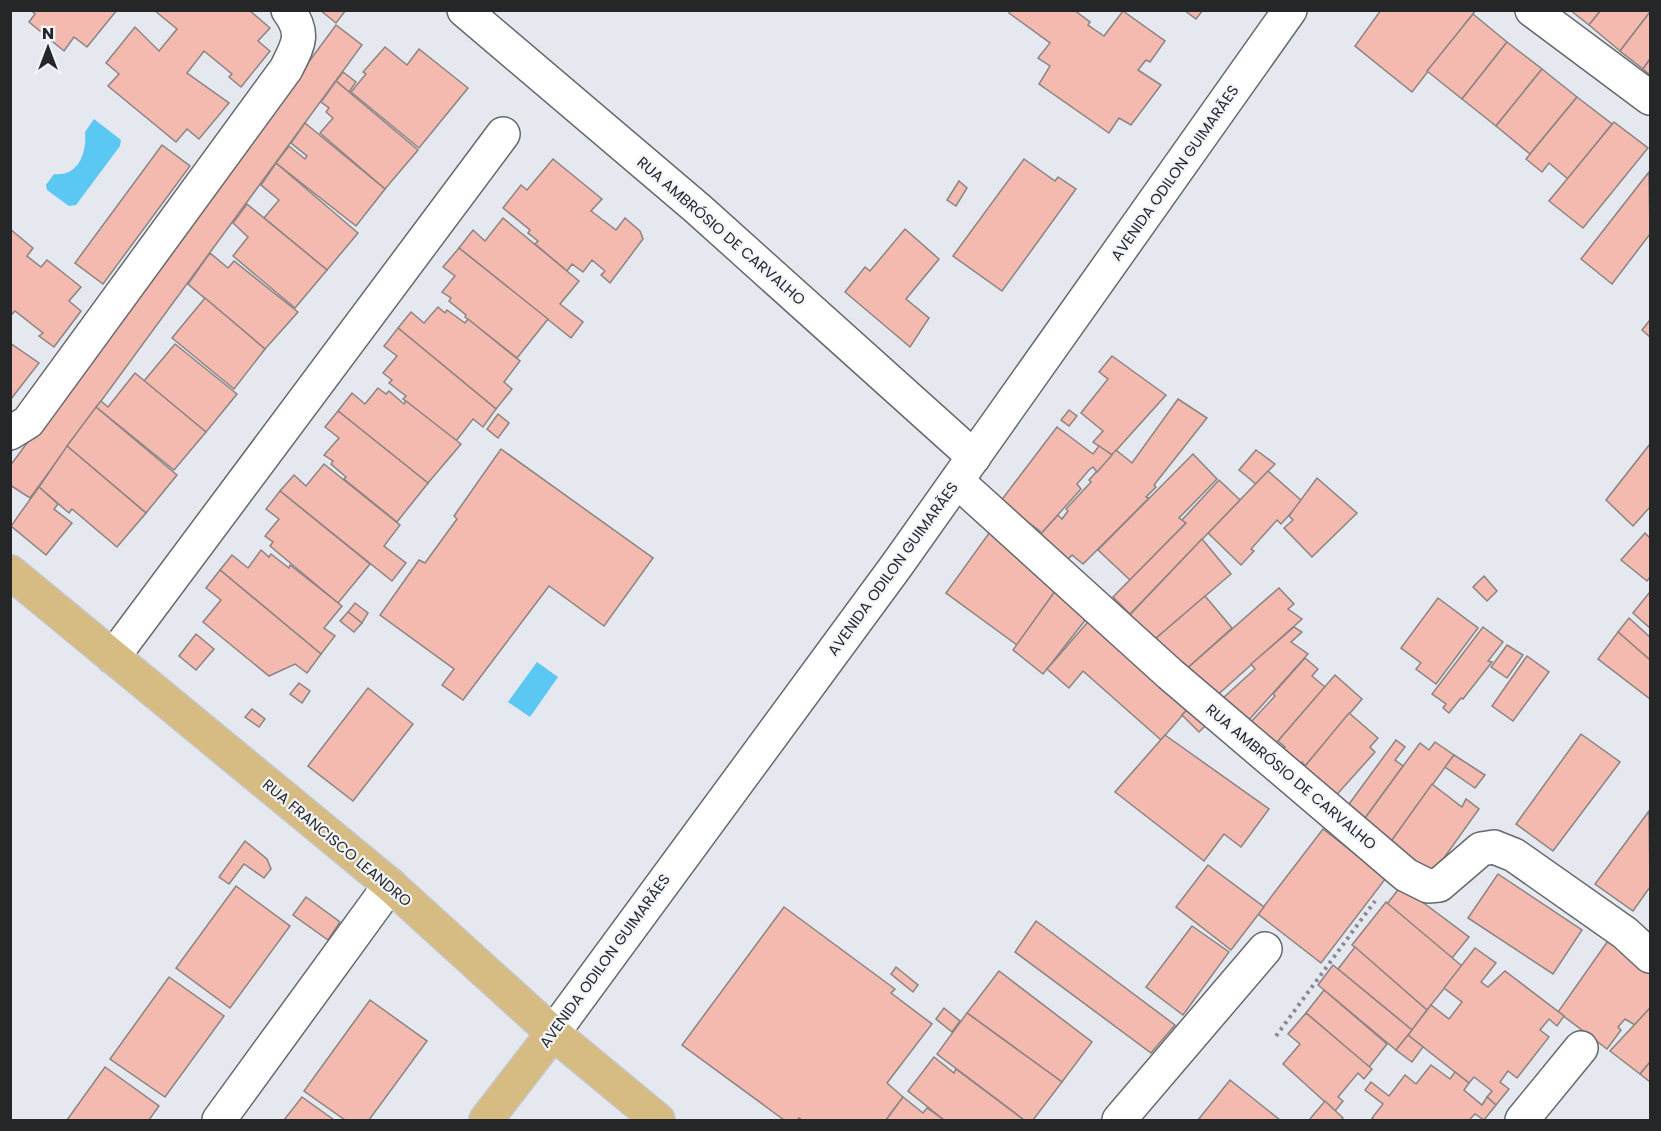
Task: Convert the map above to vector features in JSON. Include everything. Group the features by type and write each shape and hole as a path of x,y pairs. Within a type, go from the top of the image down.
{"main road":[{"name":"RUA FRANCISCO LEANDRO","path":"10,572 390,885 552,1033 658,1120"},
{"name":"AVENIDA ODILON GUIMARÃES","path":"486,1120 552,1033"}],"street":[{"path":"10,433 28,422 286,69 298,44 299,32 297,22 288,10"},
{"name":"RUA AMBRÓSIO DE CARVALHO","path":"464,10 697,208 965,469 1170,674 1398,868 1428,886 1439,885 1481,849 1494,847 1523,861 1625,933 1650,956"},
{"name":"AVENIDA ODILON GUIMARÃES","path":"552,1033 965,469 1290,10"},
{"path":"1532,10 1650,98"},
{"path":"113,657 503,134"},
{"path":"219,1120 390,885"},
{"path":"1119,1120 1265,949"},
{"path":"1522,1120 1581,1048"}],"path":[{"path":"1276,1036 1398,868"}],"water":[{"path":"94,119 121,140 120,146 76,205 69,206 47,190 46,185 54,174 70,172 80,162 85,147 85,132"},
{"path":"537,662 558,677 530,717 508,702"}],"building":[{"path":"31,10 117,10 87,47 74,37 64,51 29,22 35,14"},
{"path":"154,10 249,10 270,28 258,41 270,51 241,87 229,77 232,74 204,51 187,73 229,103 199,139 187,129 176,142 108,86 119,74 106,63 135,27 159,51 177,29"},
{"path":"320,10 346,10 336,23"},
{"path":"1010,10 1074,10 1090,22 1088,25 1104,36 1123,11 1165,41 1150,62 1146,60 1138,70 1161,85 1131,125 1119,118 1109,133 1039,84 1050,66 1038,58 1050,43 1009,13"},
{"path":"1184,10 1203,10 1196,19"},
{"path":"1381,10 1476,10 1412,92 1355,46"},
{"path":"1570,10 1601,10 1589,25"},
{"path":"1601,10 1650,10 1650,12 1620,51 1589,25"},
{"path":"1650,12 1650,59 1643,69 1620,51"},
{"path":"1473,14 1507,42 1462,99 1427,71"},
{"path":"336,25 362,45 30,498 10,485 10,466"},
{"path":"1507,42 1542,69 1496,126 1462,99"},
{"path":"385,47 407,65 419,49 468,88 419,148 351,92 366,74 363,72"},
{"path":"1650,59 1650,75 1643,69"},
{"path":"1542,69 1577,97 1530,154 1496,126"},
{"path":"343,72 356,82 349,92 336,81"},
{"path":"336,81 418,150 385,189 320,133 333,118 326,112 329,108 321,102"},
{"path":"1577,97 1612,124 1568,179 1549,163 1542,172 1526,159"},
{"path":"1614,122 1648,148 1583,228 1549,201"},
{"path":"305,123 385,189 356,226 276,163 289,146 305,159 307,156 291,143"},
{"path":"162,145 190,166 103,284 75,263"},
{"path":"553,159 602,199 591,211 616,230 625,218 640,231 643,239 610,283 601,275 605,271 592,260 583,272 572,264 567,271 535,244 538,241 528,233 530,230 503,208 521,185 527,190"},
{"path":"1024,159 1055,181 1058,177 1076,189 1002,291 953,256"},
{"path":"276,163 358,233 327,270 264,218 279,200 261,185"},
{"path":"1649,172 1650,234 1612,284 1581,259"},
{"path":"959,181 967,188 956,206 947,200"},
{"path":"247,204 327,270 295,308 233,256 248,237 233,223"},
{"path":"503,218 579,281 560,304 583,322 571,338 459,248 473,230 485,241"},
{"path":"10,229 33,248 27,256 41,267 47,260 81,287 69,301 81,311 54,347 39,336 43,333 15,311 10,316"},
{"path":"905,229 939,259 906,299 929,318 910,347 845,292 865,267 870,271"},
{"path":"459,248 548,319 517,358 465,317 466,315 449,301 451,298 442,292 455,276 443,267"},
{"path":"210,253 228,268 234,261 298,312 265,349 188,284"},
{"path":"205,298 265,349 234,389 172,338"},
{"path":"438,307 445,313 447,310 465,323 468,319 520,361 504,382 512,389 496,409 398,328 411,312 424,323"},
{"path":"1650,320 1650,337 1642,330"},
{"path":"398,328 496,409 483,427 473,419 456,441 403,399 406,396 389,383 392,380 383,373 397,356 384,346"},
{"path":"10,343 39,363 11,399 10,399"},
{"path":"175,344 237,394 206,432 144,381"},
{"path":"1112,356 1166,395 1112,455 1093,442 1103,431 1081,413 1108,379 1099,372"},
{"path":"135,373 206,432 174,470 96,407 101,401 108,407"},
{"path":"378,388 386,394 389,391 404,404 406,401 461,444 428,483 338,411 352,393 365,404"},
{"path":"1178,399 1207,418 1154,485 1156,487 1146,497 1149,498 1083,564 1072,555 1063,564 1037,538 1058,515 1062,519 1068,511 1066,509 1116,450 1132,463"},
{"path":"96,407 177,475 146,513 67,446"},
{"path":"1069,410 1077,416 1069,426 1061,420"},
{"path":"338,411 428,483 397,522 344,479 346,477 331,464 333,461 324,455 339,438 325,427"},
{"path":"498,414 509,423 498,438 487,429"},
{"path":"1057,427 1093,454 1099,446 1112,455 1097,472 1093,467 1089,470 1077,484 1081,489 1037,538 1040,531 1000,502"},
{"path":"1650,444 1650,507 1633,526 1606,500"},
{"path":"67,446 146,513 117,547 72,509 69,513 39,487"},
{"path":"501,449 653,558 604,626 549,586 463,700 442,685 454,669 380,615 419,560 425,563 457,519 454,516"},
{"path":"1256,450 1275,464 1256,484 1239,470"},
{"path":"1193,454 1217,479 1179,518 1186,523 1130,580 1098,550"},
{"path":"324,464 400,525 384,546 406,563 392,581 280,491 294,475 306,486"},
{"path":"1268,471 1302,501 1281,524 1277,520 1251,549 1254,551 1241,565 1208,533"},
{"path":"1317,478 1357,513 1312,557 1284,528 1293,520 1289,516"},
{"path":"1219,480 1240,500 1130,614 1113,597 1186,523 1182,520"},
{"path":"39,487 58,504 54,509 72,523 46,555 11,526"},
{"path":"280,491 370,564 338,603 270,546 273,542 265,536 279,519 266,509"},
{"path":"992,529 1058,587 1017,645 946,593"},
{"path":"1645,533 1650,538 1650,577 1647,581 1621,560"},
{"path":"1202,539 1231,574 1148,645 1124,621"},
{"path":"261,550 269,557 271,554 289,568 290,565 342,606 324,628 335,636 321,654 220,570 232,555 248,568"},
{"path":"220,570 321,654 307,673 295,664 269,676 203,622 221,600 206,588"},
{"path":"1484,576 1497,591 1487,601 1473,587"},
{"path":"1058,587 1090,614 1043,674 1013,650"},
{"path":"1279,588 1294,604 1288,609 1302,619 1213,699 1184,671"},
{"path":"1650,594 1650,628 1633,613"},
{"path":"1205,596 1232,628 1184,671 1154,640"},
{"path":"1438,598 1478,628 1436,684 1416,669 1421,663 1401,648"},
{"path":"355,603 368,613 362,623 348,612"},
{"path":"348,612 362,623 354,632 340,621"},
{"path":"1093,616 1193,703 1161,740 1083,671 1069,688 1047,669"},
{"path":"1629,618 1650,637 1650,660 1618,632"},
{"path":"1294,627 1302,632 1291,642 1308,654 1247,722 1222,699 1255,669 1251,664"},
{"path":"1483,627 1503,642 1488,661 1492,662 1449,713 1443,708 1446,704 1432,694"},
{"path":"1618,632 1650,660 1650,699 1598,659"},
{"path":"196,634 214,649 196,670 179,656"},
{"path":"1507,645 1523,655 1507,678 1491,667"},
{"path":"1527,656 1549,672 1513,721 1492,706"},
{"path":"1305,658 1318,669 1312,676 1325,687 1273,747 1249,724"},
{"path":"1335,675 1362,699 1305,766 1302,762 1297,768 1280,752 1285,747 1278,741"},
{"path":"299,683 310,691 302,703 290,694"},
{"path":"368,688 413,724 353,801 308,766"},
{"path":"1193,703 1212,719 1199,732 1182,715"},
{"path":"252,709 265,719 259,727 245,717"},
{"path":"1349,713 1378,738 1370,747 1375,752 1332,800 1301,771"},
{"path":"1581,734 1620,762 1553,851 1516,824"},
{"path":"1165,735 1269,809 1241,847 1224,834 1204,861 1115,792"},
{"path":"1396,740 1405,747 1395,760 1403,766 1360,825 1344,811"},
{"path":"1435,742 1454,755 1387,847 1360,825 1420,743 1429,750"},
{"path":"1454,755 1485,775 1475,788 1445,767"},
{"path":"1432,784 1462,807 1466,799 1479,809 1431,876 1387,847"},
{"path":"1649,811 1650,887 1633,911 1595,884"},
{"path":"1323,829 1386,878 1321,963 1258,914"},
{"path":"245,841 267,859 271,869 264,878 244,864 229,884 219,877"},
{"path":"1208,865 1264,907 1231,950 1176,907"},
{"path":"1498,874 1582,930 1553,974 1468,918"},
{"path":"236,886 290,926 230,1008 176,968"},
{"path":"1401,886 1469,937 1452,958 1387,904"},
{"path":"306,897 340,922 328,940 293,915"},
{"path":"1386,902 1462,966 1427,1010 1352,945"},
{"path":"784,907 895,989 891,993 932,1024 887,1083 903,1097 886,1120 802,1120 799,1118 784,1120 682,1045"},
{"path":"1036,921 1175,1025 1151,1053 1015,952"},
{"path":"1192,926 1229,952 1183,1015 1146,987"},
{"path":"1610,938 1650,967 1650,1008 1635,1025 1625,1019 1618,1027 1621,1030 1607,1049 1558,1012"},
{"path":"1355,947 1427,1010 1412,1030 1338,969"},
{"path":"1475,948 1496,963 1481,982 1488,987 1505,971 1564,1016 1557,1026 1549,1019 1540,1030 1549,1037 1517,1078 1508,1071 1500,1082 1509,1089 1496,1105 1487,1097 1492,1091 1474,1077 1469,1083 1408,1035 1431,1005 1449,1019 1462,1002 1444,988"},
{"path":"1333,965 1412,1030 1396,1050 1318,985"},
{"path":"896,967 918,985 913,992 891,974"},
{"path":"999,971 1092,1042 1062,1082 967,1013"},
{"path":"169,977 224,1016 165,1097 110,1059"},
{"path":"1324,990 1387,1044 1369,1067 1306,1013"},
{"path":"370,1000 427,1041 369,1120 345,1120 304,1091"},
{"path":"944,1008 960,1021 952,1032 936,1019"},
{"path":"1650,1008 1650,1062 1640,1074 1610,1051"},
{"path":"967,1013 1062,1082 1033,1120 1024,1120 937,1054"},
{"path":"1306,1013 1372,1069 1364,1079 1358,1073 1338,1097 1343,1101 1335,1111 1283,1064 1300,1044 1288,1034"},
{"path":"1408,1035 1423,1047 1412,1062 1396,1050"},
{"path":"934,1057 954,1073 956,1069 1024,1120 944,1120 908,1091"},
{"path":"1650,1062 1650,1082 1640,1074"},
{"path":"1431,1065 1450,1079 1455,1072 1469,1083 1464,1090 1482,1105 1487,1097 1496,1105 1484,1120 1475,1114 1469,1120 1375,1120 1372,1118 1383,1104 1365,1090 1371,1082 1389,1096 1405,1075 1416,1084"},
{"path":"105,1067 159,1106 149,1120 67,1120"},
{"path":"1230,1080 1280,1120 1198,1120"},
{"path":"302,1097 334,1120 284,1120"},
{"path":"903,1097 923,1113 927,1108 944,1120 886,1120"},
{"path":"1325,1101 1343,1118 1341,1120 1309,1120"}]}
